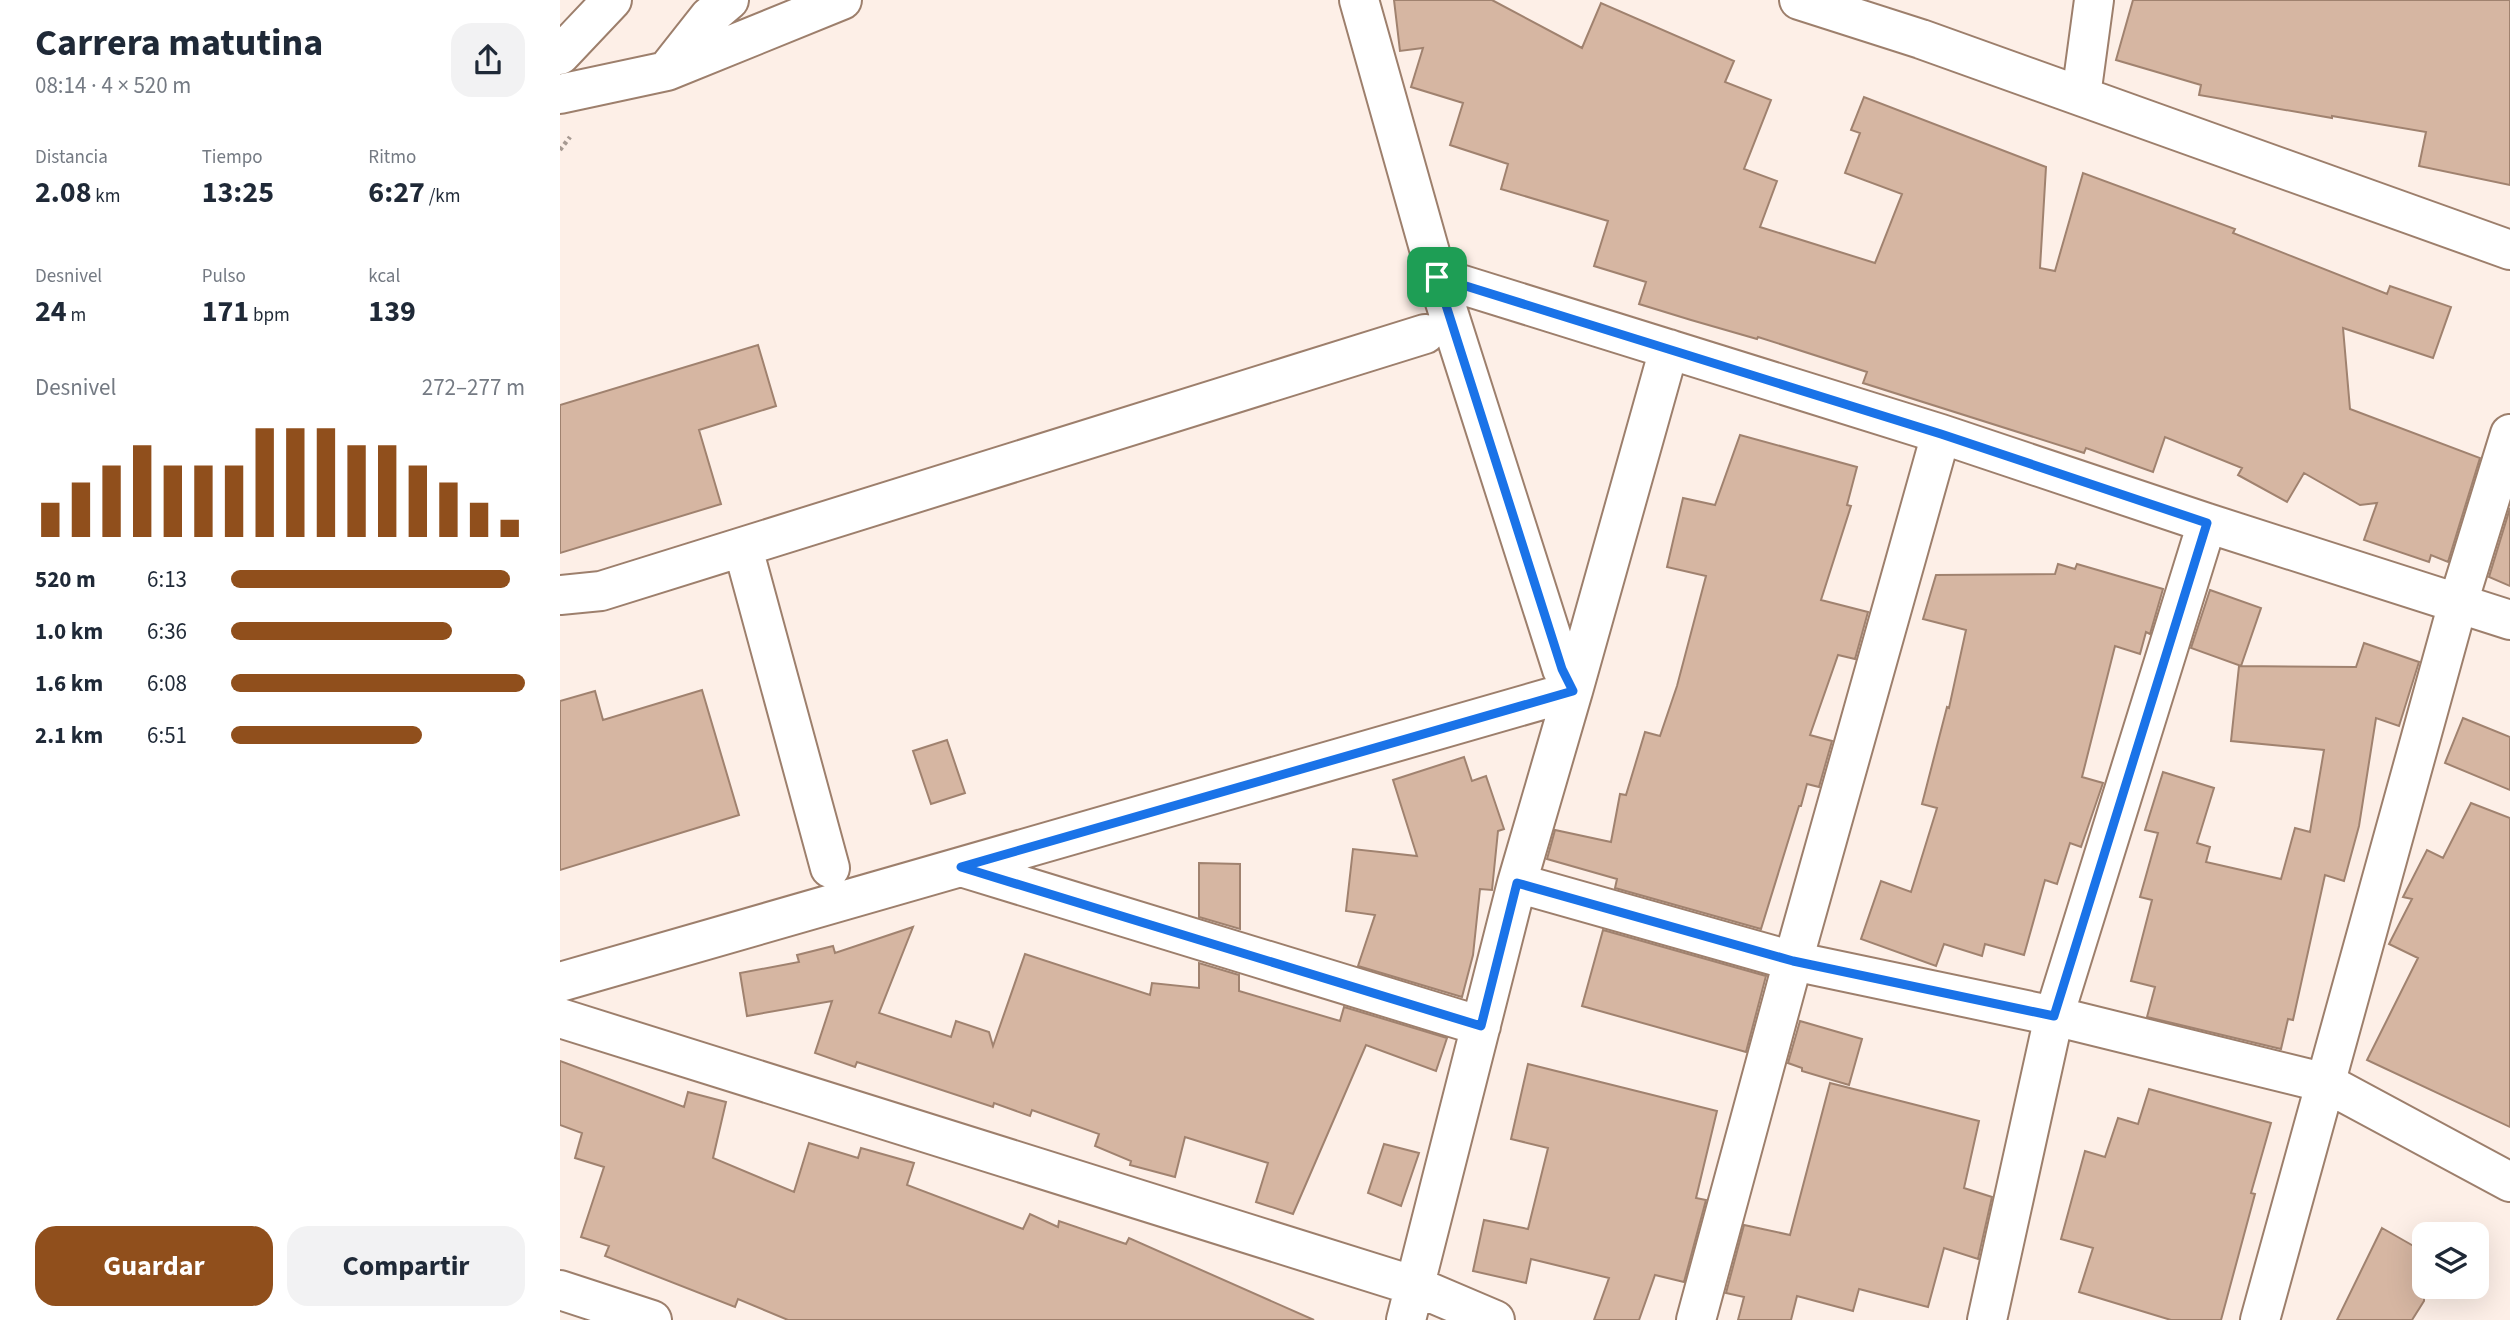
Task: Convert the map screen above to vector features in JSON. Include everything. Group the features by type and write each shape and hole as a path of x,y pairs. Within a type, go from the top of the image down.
{"main road":[{"path":"560,54 612,0"},
{"path":"667,71 709,17 730,0"},
{"path":"560,94 667,71 842,0"},
{"path":"1359,0 1437,277 1562,669 1573,691"},
{"path":"1799,0 1921,39 2510,249"},
{"path":"2081,96 2094,0"},
{"path":"1437,277 1941,434 2510,620"},
{"path":"560,595 601,592 1425,334"},
{"path":"1411,1303 1517,883 1669,349"},
{"path":"1696,1320 1793,961 1941,434"},
{"path":"2260,1320 2458,603 2510,434"},
{"path":"1987,1320 2054,1016 2207,523"},
{"path":"743,548 830,868"},
{"path":"560,982 1573,691"},
{"path":"961,867 1481,1026"},
{"path":"1517,883 1793,961 2054,1016 2326,1083 2510,1182"},
{"path":"560,1018 1411,1303 1495,1320"},
{"path":"560,1290 652,1320"}],"building":[{"path":"1394,0 1492,0 1582,48 1601,3 1734,61 1725,82 1771,100 1744,169 1777,181 1760,227 1875,263 1902,194 1845,173 1860,133 1851,130 1864,97 2046,167 2040,268 2055,271 2083,173 2235,229 2233,233 2387,294 2390,286 2451,307 2433,358 2343,328 2350,409 2480,458 2448,562 2431,555 2429,562 2364,540 2377,503 2360,505 2304,473 2287,502 2238,475 2242,468 2165,437 2153,472 2086,448 2084,453 1863,383 1867,372 1758,337 1757,339 1639,304 1646,282 1594,266 1608,221 1501,189 1508,164 1450,145 1463,103 1411,87 1423,48 1400,51"},
{"path":"2133,0 2510,0 2510,185 2419,166 2426,132 2199,95 2201,85 2116,60"},
{"path":"758,345 776,406 699,430 721,504 560,553 560,405"},
{"path":"1740,435 1857,467 1847,505 1851,506 1821,600 1868,612 1855,659 1838,655 1810,735 1832,741 1819,787 1807,784 1761,929 1615,888 1617,879 1547,859 1555,830 1611,842 1620,794 1626,795 1645,732 1660,736 1677,686 1706,576 1667,567 1683,498 1715,505"},
{"path":"2510,508 2510,586 2489,577"},
{"path":"2058,564 2075,569 2077,564 2163,589 2150,634 2146,632 2140,654 2115,646 2082,777 2103,783 2081,847 2070,843 2057,884 2045,880 2024,955 1985,944 1982,956 1944,944 1936,966 1861,939 1881,881 1911,892 1937,808 1922,804 1947,707 1949,708 1966,630 1923,619 1936,575 2055,574"},
{"path":"2210,590 2261,608 2241,666 2191,648"},
{"path":"2364,643 2419,662 2399,726 2376,718 2359,826 2344,881 2325,875 2293,1020 2288,1019 2281,1049 2147,1017 2155,987 2131,981 2152,900 2140,897 2158,833 2145,830 2163,772 2214,788 2197,843 2210,847 2206,862 2281,879 2295,828 2310,832 2324,750 2231,741 2239,666 2356,667"},
{"path":"702,690 739,815 560,870 560,701 595,691 603,720"},
{"path":"2463,718 2510,737 2510,790 2445,763"},
{"path":"947,740 965,793 931,804 913,751"},
{"path":"1464,757 1472,781 1486,776 1504,829 1498,831 1492,890 1480,889 1473,955 1462,997 1358,966 1375,915 1346,911 1353,849 1417,856 1393,780"},
{"path":"2471,803 2510,818 2510,1127 2367,1060 2418,958 2389,944 2412,899 2403,897 2427,850 2443,858"},
{"path":"1199,863 1240,864 1240,929 1199,917"},
{"path":"913,927 879,1013 951,1037 956,1021 989,1032 993,1046 1025,954 1150,995 1152,983 1199,988 1199,963 1239,975 1239,991 1340,1021 1344,1007 1447,1038 1436,1071 1366,1045 1293,1214 1256,1202 1268,1163 1185,1137 1175,1177 1130,1165 1131,1161 1095,1146 1099,1134 1032,1110 1030,1116 994,1103 993,1107 857,1062 855,1067 815,1053 832,1001 747,1016 740,973 799,962 797,955 833,946 835,953"},
{"path":"1603,930 1766,976 1746,1052 1582,1006"},
{"path":"1800,1021 1862,1039 1849,1085 1802,1071 1802,1068 1788,1063"},
{"path":"560,1061 684,1107 688,1092 726,1102 713,1158 794,1192 809,1143 858,1158 861,1148 914,1163 907,1185 1023,1229 1030,1214 1058,1227 1059,1221 1126,1244 1129,1238 1314,1320 788,1320 738,1299 735,1307 605,1256 609,1246 581,1237 604,1167 575,1158 582,1133 560,1125"},
{"path":"1528,1064 1717,1111 1696,1198 1706,1200 1684,1282 1655,1275 1639,1320 1594,1320 1609,1278 1531,1259 1526,1283 1473,1271 1484,1220 1528,1229 1548,1148 1511,1139"},
{"path":"1830,1083 1979,1121 1964,1188 1992,1197 1978,1259 1944,1248 1928,1307 1859,1289 1853,1311 1797,1296 1791,1320 1738,1320 1744,1297 1726,1293 1744,1225 1790,1235"},
{"path":"2149,1089 2271,1123 2251,1193 2255,1194 2221,1320 2171,1320 2079,1292 2093,1248 2061,1239 2085,1151 2105,1157 2118,1118 2138,1124"},
{"path":"1384,1144 1419,1153 1401,1206 1368,1193"},
{"path":"2382,1228 2412,1245 2412,1299 2424,1301 2412,1320 2337,1320"}],"route":[{"path":"1437,277 1941,434 2207,523 2054,1016 1793,961 1517,883 1481,1026 961,867 1573,691 1562,669 1437,277"}]}
